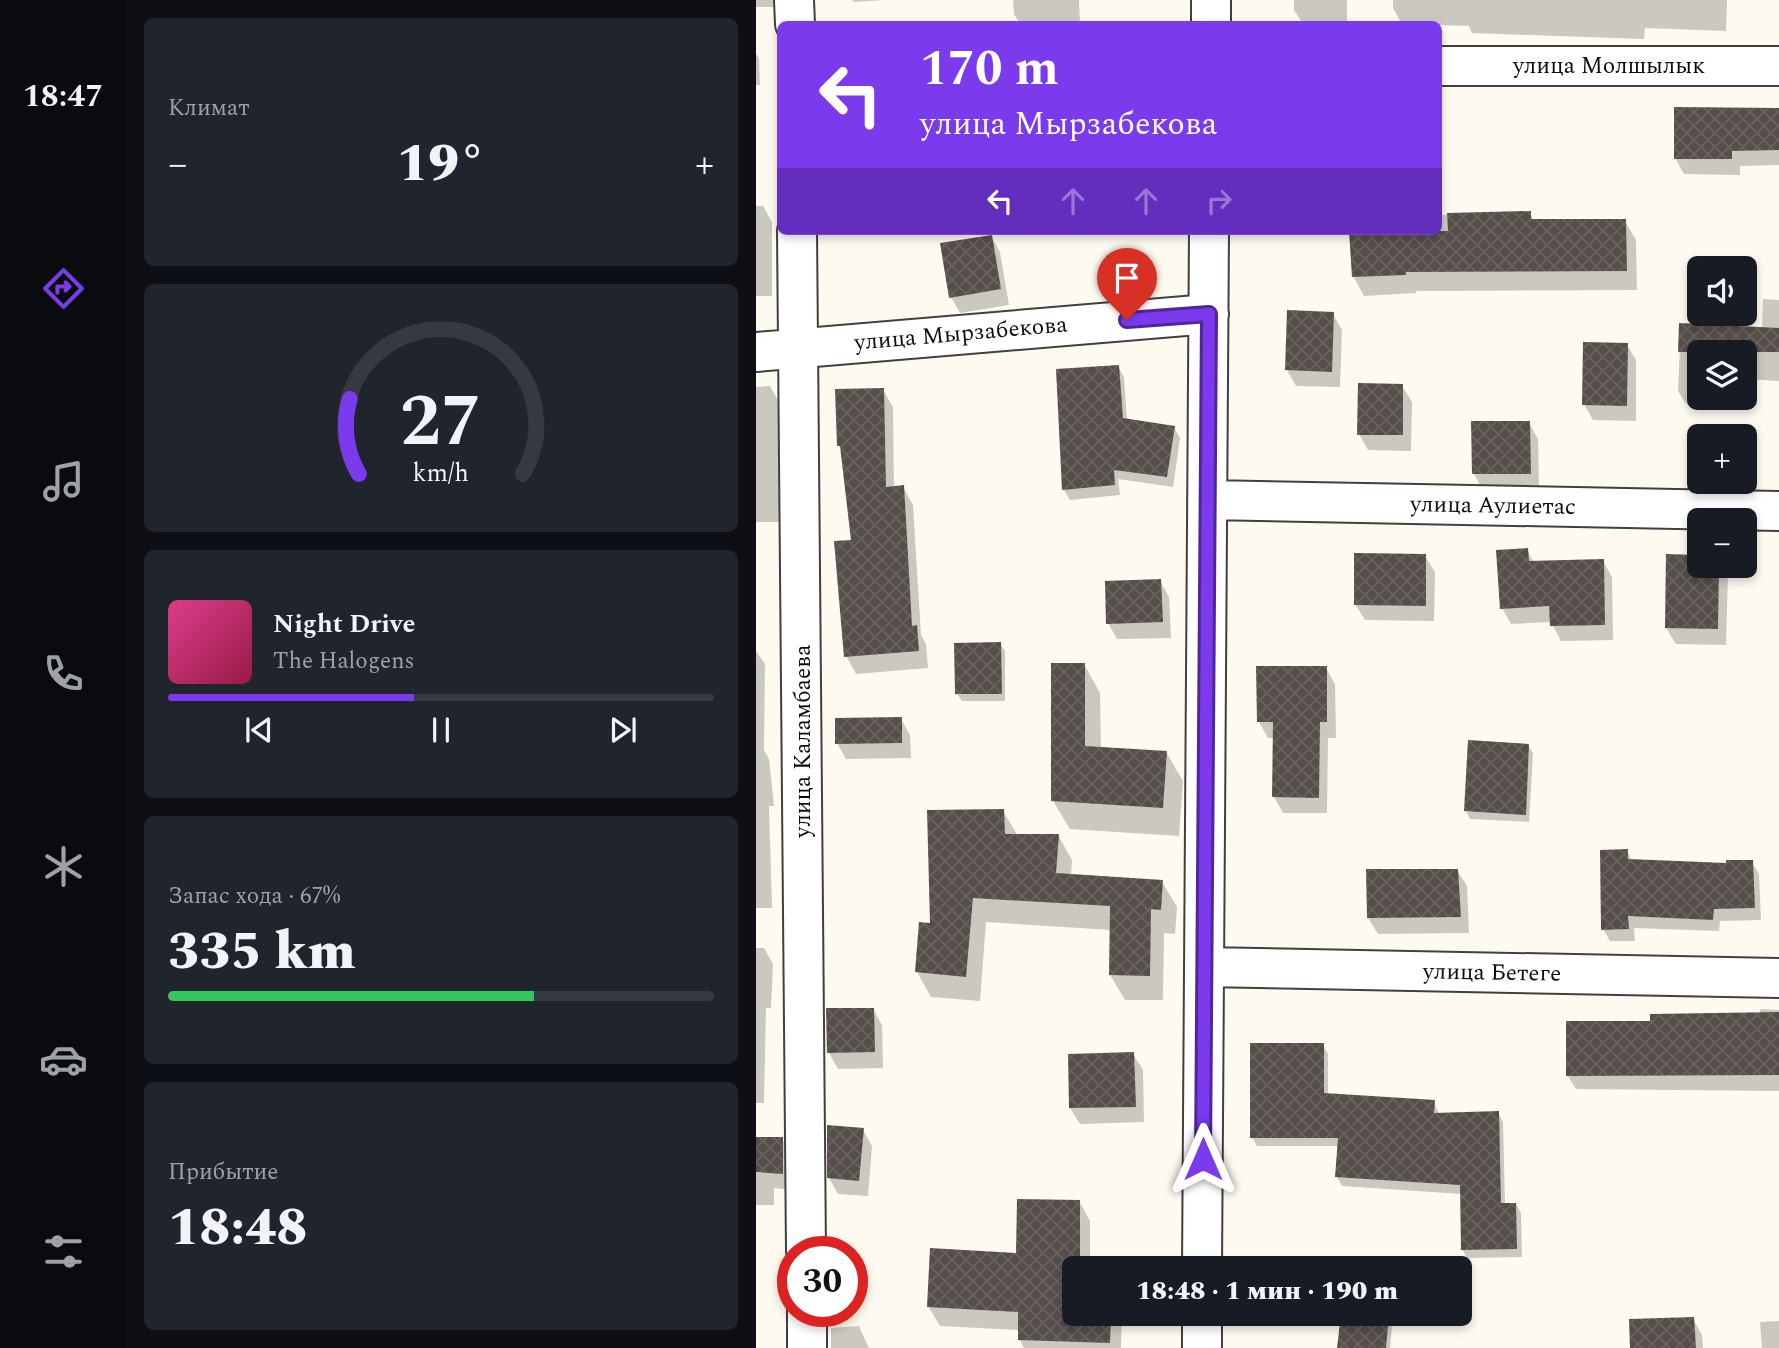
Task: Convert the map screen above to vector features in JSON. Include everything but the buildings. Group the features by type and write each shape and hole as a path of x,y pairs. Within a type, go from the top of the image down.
{"street":[{"path":"794,0 795,21"},
{"path":"1211,0 1211,21"},
{"name":"улица Молшылык","path":"1442,66 1779,66"},
{"name":"улица Каламбаева","path":"797,235 806,1236"},
{"path":"1202,1256 1209,235"},
{"name":"улица Мырзабекова","path":"756,352 1209,314"},
{"name":"улица Аулиетас","path":"1208,500 1779,511"},
{"name":"улица Бетеге","path":"1204,967 1779,978"},
{"path":"1202,1326 1202,1348"},
{"path":"807,1327 807,1348"}],"route":[{"path":"1127,320 1209,314 1203,1159"}]}
